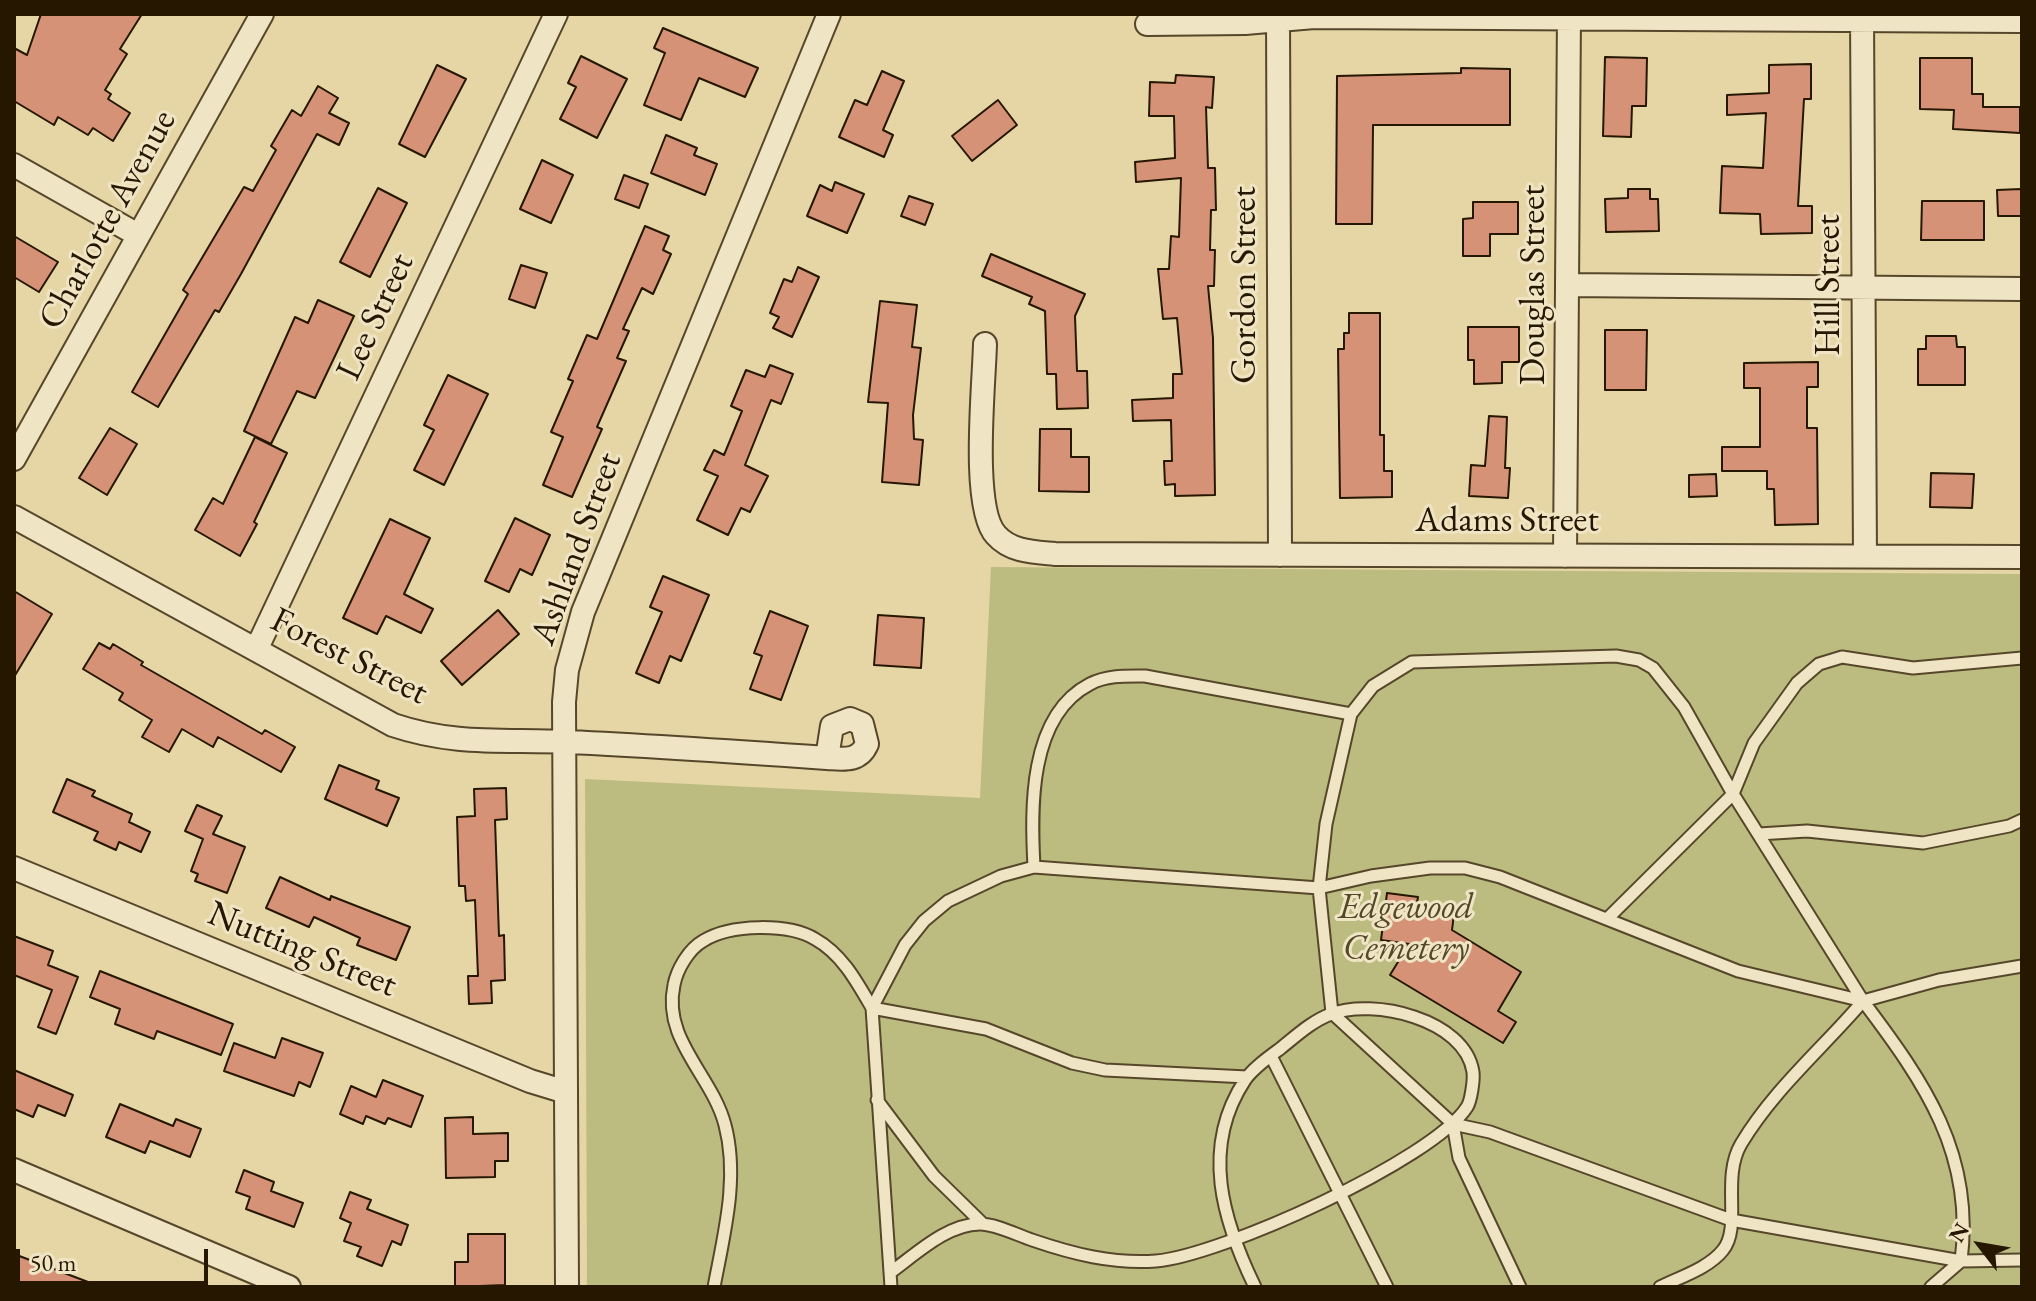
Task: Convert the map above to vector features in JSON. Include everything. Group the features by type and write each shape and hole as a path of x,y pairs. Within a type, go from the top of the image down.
{"street":[{"name":"Charlotte Avenue","path":"14,459 262,14"},
{"name":"Lee Street","path":"257,648 556,14"},
{"name":"Ashland Street","path":"567,1287 567,670 583,612 829,14"},
{"path":"1147,24 1278,17 1569,16 1862,16 2022,21"},
{"name":"Douglas Street","path":"1565,556 1569,16"},
{"name":"Hill Street","path":"1862,16 1865,556"},
{"name":"Gordon Street","path":"1278,17 1280,555"},
{"path":"14,165 138,235"},
{"path":"1568,285 1863,290 2022,289"},
{"name":"Adams Street","path":"985,344 981,496 996,535 1012,547 1055,554 2022,557"},
{"name":"Forest Street","path":"14,517 393,725 422,735 452,740 565,741 827,758"},
{"name":"Nutting Street","path":"14,868 530,1081 566,1092"},
{"path":"14,1170 289,1287"}],"lane":[{"path":"1931,1287 1961,1261 1965,1228 1950,1139 1933,1101 1863,1001 1733,794 1684,707 1653,668 1639,660 1616,656 1412,662 1373,686 1351,714 1326,824 1319,888 1332,1013 1453,1124 1490,1132 1731,1220 1961,1261 2022,1260"},
{"path":"1607,919 1733,794 1754,743 1797,683 1819,664 1842,657 1913,668 2022,658"},
{"path":"1034,867 1031,809 1034,775 1046,739 1059,715 1089,684 1114,676 1145,676 1351,714"},
{"path":"1759,834 1807,831 1923,843 2009,826 2022,820"},
{"path":"872,1008 905,945 924,921 962,894 1034,867 1319,888 1371,876 1430,868 1465,868 1500,877 1738,971 1863,1001 1939,980 2022,966"},
{"path":"714,1287 732,1167 725,1124 717,1104 676,1032 672,1003 674,983 685,958 701,942 715,935 794,929 827,947 845,964 872,1008 891,1287"},
{"path":"1660,1287 1717,1256 1730,1236 1729,1192 1739,1148 1779,1089 1863,1001"},
{"path":"872,1008 974,1026 1072,1063 1105,1070 1247,1077"},
{"path":"876,1100 934,1176 982,1223 1085,1258 1155,1261 1190,1256 1232,1240 1339,1191 1430,1144 1469,1105 1473,1071 1456,1040 1431,1023 1387,1009 1332,1013 1306,1027 1247,1077 1233,1102 1219,1181 1232,1240 1255,1287"},
{"path":"1271,1056 1387,1287"},
{"path":"1453,1124 1459,1158 1520,1287"},
{"path":"891,1272 941,1237 982,1223"}],"green space":[{"name":"Edgewood Cemetery","path":"991,567 2022,574 2022,1287 587,1287 585,779 980,798"}],"building":[{"path":"41,14 142,14 120,49 127,54 105,90 111,94 108,99 130,113 113,141 93,128 88,135 58,117 54,125 14,101 14,48 27,55"},
{"path":"663,28 758,68 745,97 699,78 681,120 644,105 665,53 654,48"},
{"path":"581,56 627,79 597,138 560,119 576,87 568,83"},
{"path":"1605,57 1647,58 1646,106 1632,106 1631,137 1603,136"},
{"path":"1920,58 1972,58 1972,94 1983,94 1983,107 2020,107 2020,133 1953,129 1954,110 1920,109"},
{"path":"1811,64 1811,99 1804,99 1798,206 1812,206 1812,233 1761,234 1760,214 1720,213 1722,166 1763,168 1766,113 1727,115 1727,95 1769,93 1769,65"},
{"path":"437,65 466,79 425,157 399,144"},
{"path":"1461,68 1510,69 1510,125 1373,125 1372,224 1336,224 1337,76 1461,73"},
{"path":"882,71 904,81 883,130 893,135 884,157 839,137 855,100 867,105"},
{"path":"1176,75 1214,77 1212,108 1206,107 1208,168 1215,168 1216,210 1211,210 1210,250 1215,250 1214,286 1208,286 1213,338 1215,495 1175,496 1175,484 1165,485 1164,461 1172,461 1171,420 1133,421 1132,400 1173,398 1173,374 1182,374 1177,318 1163,319 1158,269 1169,269 1171,236 1179,237 1181,178 1136,182 1135,162 1175,158 1174,116 1149,116 1150,82 1175,83"},
{"path":"318,86 338,98 329,113 349,123 339,145 317,134 219,312 215,310 158,407 132,392 188,294 183,290 244,187 253,191 276,150 271,146 292,110 301,116"},
{"path":"998,100 1017,125 972,161 952,136"},
{"path":"666,135 697,148 694,155 717,164 705,195 651,173"},
{"path":"542,160 573,175 551,223 520,209"},
{"path":"624,175 648,184 639,208 615,199"},
{"path":"835,182 864,194 847,233 807,216 820,185 832,191"},
{"path":"378,188 407,203 370,277 340,262"},
{"path":"1628,189 1650,189 1650,199 1658,199 1659,231 1606,232 1605,199 1628,198"},
{"path":"2021,189 2022,216 1998,216 1997,190"},
{"path":"909,196 933,204 925,225 901,216"},
{"path":"1922,201 1984,201 1984,240 1921,240"},
{"path":"1473,202 1518,202 1518,234 1490,234 1490,256 1463,256 1463,219 1473,218"},
{"path":"645,226 669,236 663,250 671,254 653,294 642,288 623,329 629,331 617,358 626,361 597,427 602,429 572,497 543,485 563,437 551,432 573,381 568,379 587,335 597,339"},
{"path":"14,236 58,262 39,292 14,277"},
{"path":"991,254 1085,294 1075,316 1077,371 1087,371 1088,408 1057,409 1056,374 1047,374 1045,311 1029,304 1032,297 982,276"},
{"path":"521,265 547,273 535,308 509,299"},
{"path":"798,267 819,277 792,337 773,328 779,317 770,313 784,279 792,282"},
{"path":"318,300 354,316 315,398 297,391 271,444 244,431 295,317 308,323"},
{"path":"880,301 917,305 912,347 921,348 913,415 914,439 923,440 919,485 882,482 888,403 868,402"},
{"path":"1349,313 1380,313 1380,435 1384,435 1384,471 1392,471 1392,497 1340,498 1338,349 1344,349 1344,333 1349,333"},
{"path":"1468,327 1519,327 1519,362 1502,362 1502,383 1474,384 1474,360 1468,360"},
{"path":"1605,330 1647,330 1646,390 1605,390"},
{"path":"1926,336 1956,336 1957,347 1965,347 1965,385 1918,385 1918,349 1926,349"},
{"path":"1818,362 1818,387 1807,387 1807,428 1817,428 1818,524 1775,525 1774,489 1767,489 1767,471 1722,471 1722,447 1760,447 1760,388 1744,388 1744,363"},
{"path":"770,365 793,374 781,404 771,400 745,465 768,476 750,512 741,508 728,535 697,520 718,476 704,470 714,450 724,455 742,411 731,406 746,370 765,377"},
{"path":"448,375 488,394 444,485 414,470 434,430 424,425"},
{"path":"1489,416 1507,417 1505,468 1510,468 1508,498 1469,496 1471,465 1485,466"},
{"path":"110,428 137,444 107,495 79,478"},
{"path":"1040,429 1071,429 1071,457 1089,457 1089,492 1039,491"},
{"path":"255,437 287,453 240,556 195,530 213,498 223,504"},
{"path":"1931,473 1974,474 1972,508 1930,507"},
{"path":"1716,474 1717,496 1689,497 1689,475"},
{"path":"515,518 550,535 532,575 520,569 509,592 485,581"},
{"path":"390,519 430,538 404,594 433,609 421,633 386,616 377,634 343,618"},
{"path":"663,576 709,595 681,661 670,656 659,683 636,673 662,612 650,607"},
{"path":"14,591 52,614 14,677"},
{"path":"498,610 519,634 462,685 441,661"},
{"path":"770,611 808,626 781,700 750,689 762,656 754,653"},
{"path":"878,615 924,618 921,668 874,665"},
{"path":"99,643 110,649 113,644 143,662 141,665 262,734 265,730 295,747 281,772 218,737 213,747 182,729 169,752 142,737 152,720 119,700 123,693 83,669"},
{"path":"339,765 379,781 376,789 399,798 387,826 325,799"},
{"path":"67,779 95,791 92,796 132,814 129,822 150,832 141,852 119,842 116,850 94,840 98,832 53,812"},
{"path":"506,788 507,819 495,820 499,936 504,935 505,980 491,981 492,1003 469,1004 468,976 478,976 475,900 466,901 465,886 459,886 457,817 475,816 474,789"},
{"path":"197,805 222,816 213,834 245,847 227,893 195,881 198,874 191,871 203,839 185,831"},
{"path":"280,877 330,900 331,896 410,927 396,960 357,945 360,938 314,917 309,927 266,908"},
{"path":"1387,893 1418,897 1416,908 1454,914 1452,930 1521,972 1498,1011 1516,1022 1503,1043 1390,975 1409,944 1381,940"},
{"path":"14,936 53,951 48,965 78,977 56,1034 38,1027 52,990 14,975"},
{"path":"100,971 233,1024 221,1055 157,1031 154,1039 115,1024 120,1009 90,997"},
{"path":"282,1038 323,1053 310,1087 299,1082 294,1096 224,1071 234,1043 275,1058"},
{"path":"14,1070 73,1095 65,1116 38,1105 33,1117 14,1109"},
{"path":"383,1080 423,1096 411,1127 388,1118 385,1124 366,1116 363,1124 340,1114 351,1086 376,1097"},
{"path":"120,1104 173,1126 176,1119 201,1129 190,1157 150,1141 145,1153 106,1137"},
{"path":"473,1117 473,1134 508,1133 508,1161 495,1161 495,1177 446,1178 445,1118"},
{"path":"244,1170 274,1182 271,1191 303,1203 294,1227 246,1209 250,1197 236,1192"},
{"path":"350,1192 371,1200 367,1209 408,1225 401,1245 392,1241 382,1266 357,1256 361,1247 344,1241 351,1223 340,1218"},
{"path":"468,1234 505,1234 505,1285 455,1287 455,1262 468,1262"},
{"path":"14,1254 96,1285 14,1287"}]}
